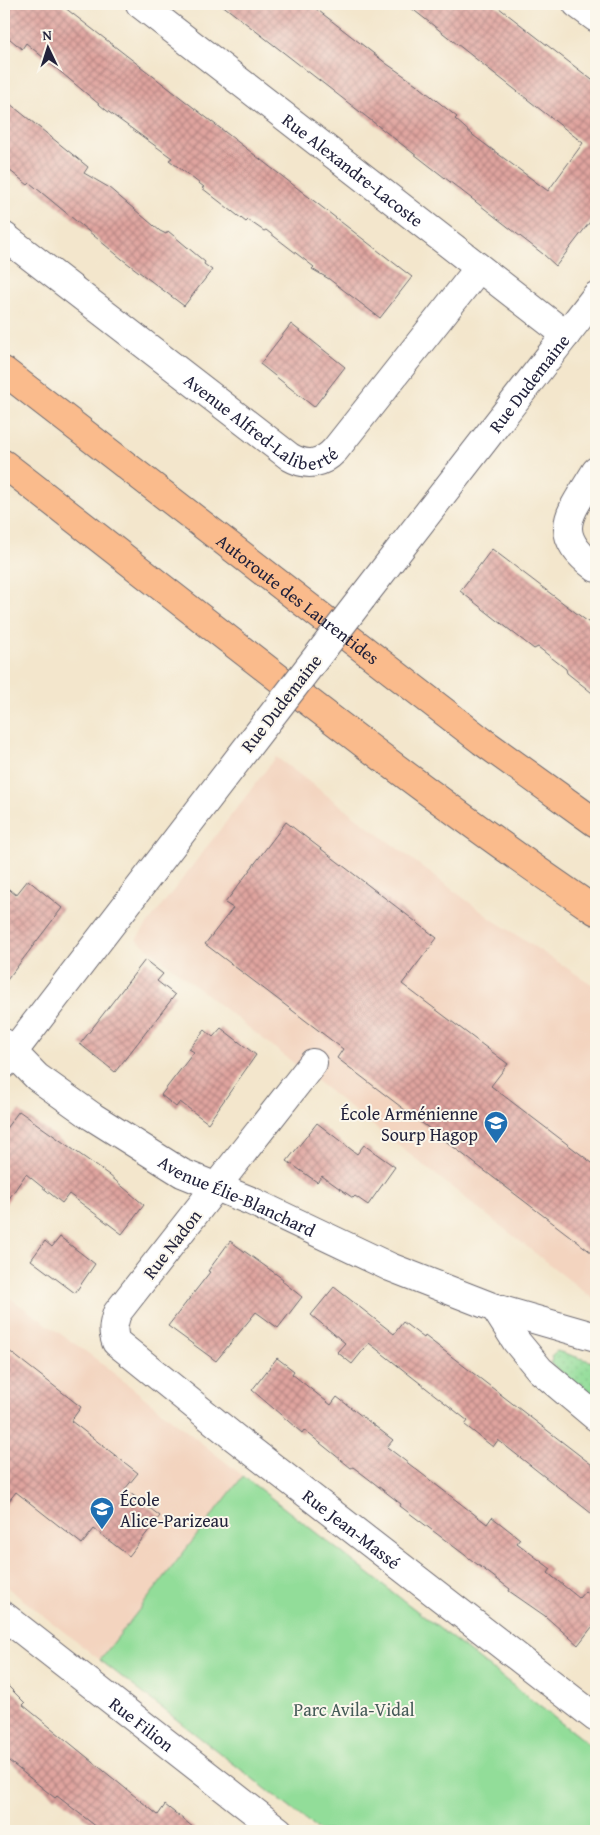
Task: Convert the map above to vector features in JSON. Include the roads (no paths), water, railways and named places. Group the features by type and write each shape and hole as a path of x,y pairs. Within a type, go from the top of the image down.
{"highway":[{"name":"Autoroute des Laurentides","path":"4,371 482,741 596,823"},
{"path":"4,464 428,792 510,852 596,911"}],"street":[{"name":"Rue Alexandre-Lacoste","path":"140,4 566,335"},
{"path":"577,4 596,18"},
{"name":"Avenue Alfred-Laliberté","path":"4,236 290,457 306,464 324,460 335,450 479,268"},
{"name":"Rue Dudemaine","path":"7,1053 269,719 596,296"},
{"path":"596,471 573,510 568,528 570,542 577,553 596,568"},
{"name":"Avenue Élie-Blanchard","path":"7,1053 93,1117 182,1172 390,1267 495,1308 596,1337"},
{"name":"Rue Nadon","path":"113,1334 113,1324 117,1314 313,1062"},
{"path":"495,1308 516,1341 540,1370 596,1417"},
{"name":"Rue Jean-Massé","path":"113,1334 116,1342 125,1350 235,1438 596,1718"},
{"name":"Rue Filion","path":"4,1616 279,1831"}],"place":[{"name":"École Arménienne Sourp Hagop","path":"496,1144"},
{"name":"École Alice-Parizeau","path":"102,1530"}],"park label":[{"name":"Parc Avila-Vidal","path":"354,1709"}]}
